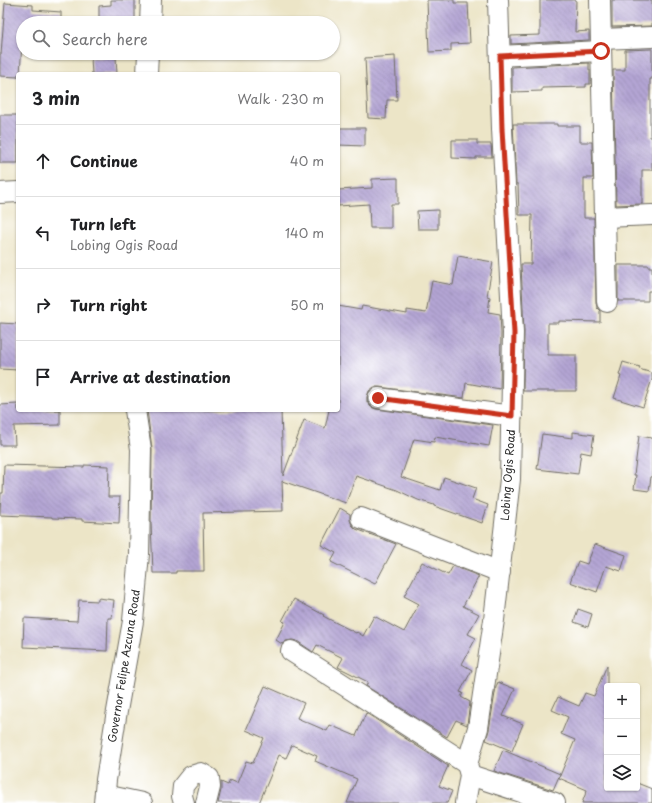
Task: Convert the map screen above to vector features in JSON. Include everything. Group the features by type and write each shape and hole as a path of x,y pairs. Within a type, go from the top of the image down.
{"street":[{"path":"150,16 151,0"},
{"name":"Lobing Ogis Road","path":"465,803 469,769 478,728 494,620 510,480 514,333 502,129 498,0"},
{"path":"600,0 607,302"},
{"path":"500,56 601,45 652,37"},
{"path":"147,72 148,60"},
{"path":"0,192 16,192"},
{"path":"605,217 652,215"},
{"path":"378,398 512,416"},
{"name":"Governor Felipe Azcuna Road","path":"104,799 116,717 133,621 139,554 141,449 135,412"},
{"path":"361,518 500,572"},
{"path":"290,651 469,769 556,803"},
{"path":"184,803 182,796 183,786 191,776 201,773 209,778 210,787 206,803"},
{"path":"104,799 142,803"}],"building":[{"path":"111,0 135,0 135,16 99,16 99,6 111,5"},
{"path":"427,0 454,0 454,3 468,3 470,43 451,44 451,51 429,52"},
{"path":"540,0 576,0 575,32 589,31 589,40 511,44 511,36 540,35"},
{"path":"612,0 652,0 652,26 612,27"},
{"path":"5,3 33,5 33,10 61,12 61,16 16,16 16,60 21,60 20,72 16,72 16,77 0,76"},
{"path":"652,49 652,79 650,79 650,137 652,137 652,170 642,170 642,204 616,205 613,70 625,70 625,50"},
{"path":"395,56 397,100 387,100 386,119 368,118 365,58"},
{"path":"91,60 116,60 117,72 92,72"},
{"path":"589,63 590,84 586,84 586,87 542,88 542,91 512,92 512,67"},
{"path":"0,115 16,115 16,163 0,163"},
{"path":"513,124 557,124 557,126 580,126 580,142 592,142 593,178 584,178 584,218 594,218 596,302 597,308 600,311 600,322 559,321 559,323 548,323 548,355 576,355 576,391 523,391 524,332 521,264 531,264 532,215 519,215"},
{"path":"340,128 365,128 365,146 340,145"},
{"path":"452,140 477,140 477,144 491,144 492,157 476,157 476,159 452,158"},
{"path":"398,178 398,204 391,204 391,228 370,228 369,204 340,206 340,190 372,188 372,179"},
{"path":"438,210 438,229 418,229 417,211"},
{"path":"458,256 493,262 487,296 490,297 488,312 500,314 500,389 466,383 464,398 374,387 369,391 367,402 371,407 376,409 493,425 489,446 435,437 434,442 414,439 401,477 440,490 444,477 476,488 472,499 488,505 482,523 418,500 397,490 356,476 346,503 282,481 283,511 203,513 204,571 153,573 151,522 152,449 147,412 281,412 283,476 304,420 325,428 329,412 340,412 340,306 361,310 362,306 407,314 407,310 426,313 432,281 453,285"},
{"path":"618,265 649,265 649,267 652,267 652,291 648,291 648,301 618,301"},
{"path":"0,323 16,324 16,370 0,369"},
{"path":"623,362 640,367 639,369 652,373 652,379 643,407 614,398 621,376 619,375"},
{"path":"16,404 16,412 60,412 60,425 14,426 15,445 0,445 0,405"},
{"path":"573,432 594,435 591,454 581,452 578,474 537,469 542,434 573,438"},
{"path":"639,436 652,438 652,477 649,491 634,489 636,475 634,475"},
{"path":"4,465 84,467 84,465 109,466 108,497 120,497 119,523 82,521 82,519 0,515 1,493 3,493"},
{"path":"340,508 350,514 352,525 356,529 396,544 375,584 331,562 336,553 321,545"},
{"path":"595,544 626,555 621,571 606,566 597,592 570,582 578,561 587,564"},
{"path":"422,562 448,575 453,566 479,576 463,606 479,614 468,634 476,638 462,664 472,670 460,692 463,693 461,697 470,702 467,725 456,720 447,737 366,686 368,682 338,667 343,658 317,645 313,652 297,641 286,641 282,644 276,640 285,622 282,621 294,599 324,615 323,616 363,636 374,616 404,632 419,604 404,596"},
{"path":"98,598 114,600 112,618 108,618 107,651 23,647 24,618 77,621 79,600 98,601"},
{"path":"578,609 592,614 588,627 574,622"},
{"path":"607,665 607,683 604,683 604,791 640,791 640,784 652,789 652,803 582,803 587,790 559,778 575,740 561,734 568,717 552,710 558,697 579,706 585,693 594,696"},
{"path":"498,682 515,689 503,716 523,724 512,751 486,740"},
{"path":"265,686 304,703 297,718 327,731 330,725 356,736 366,713 448,766 439,786 452,791 447,803 347,803 357,779 315,761 317,756 292,745 286,758 279,755 259,803 218,803 221,782 228,785 230,780 237,783 246,761 253,763 264,738 246,730"},
{"path":"503,750 560,774 553,790 494,771"}],"route":[{"path":"378,398 512,416 514,333 502,129 500,56 601,51"}]}
